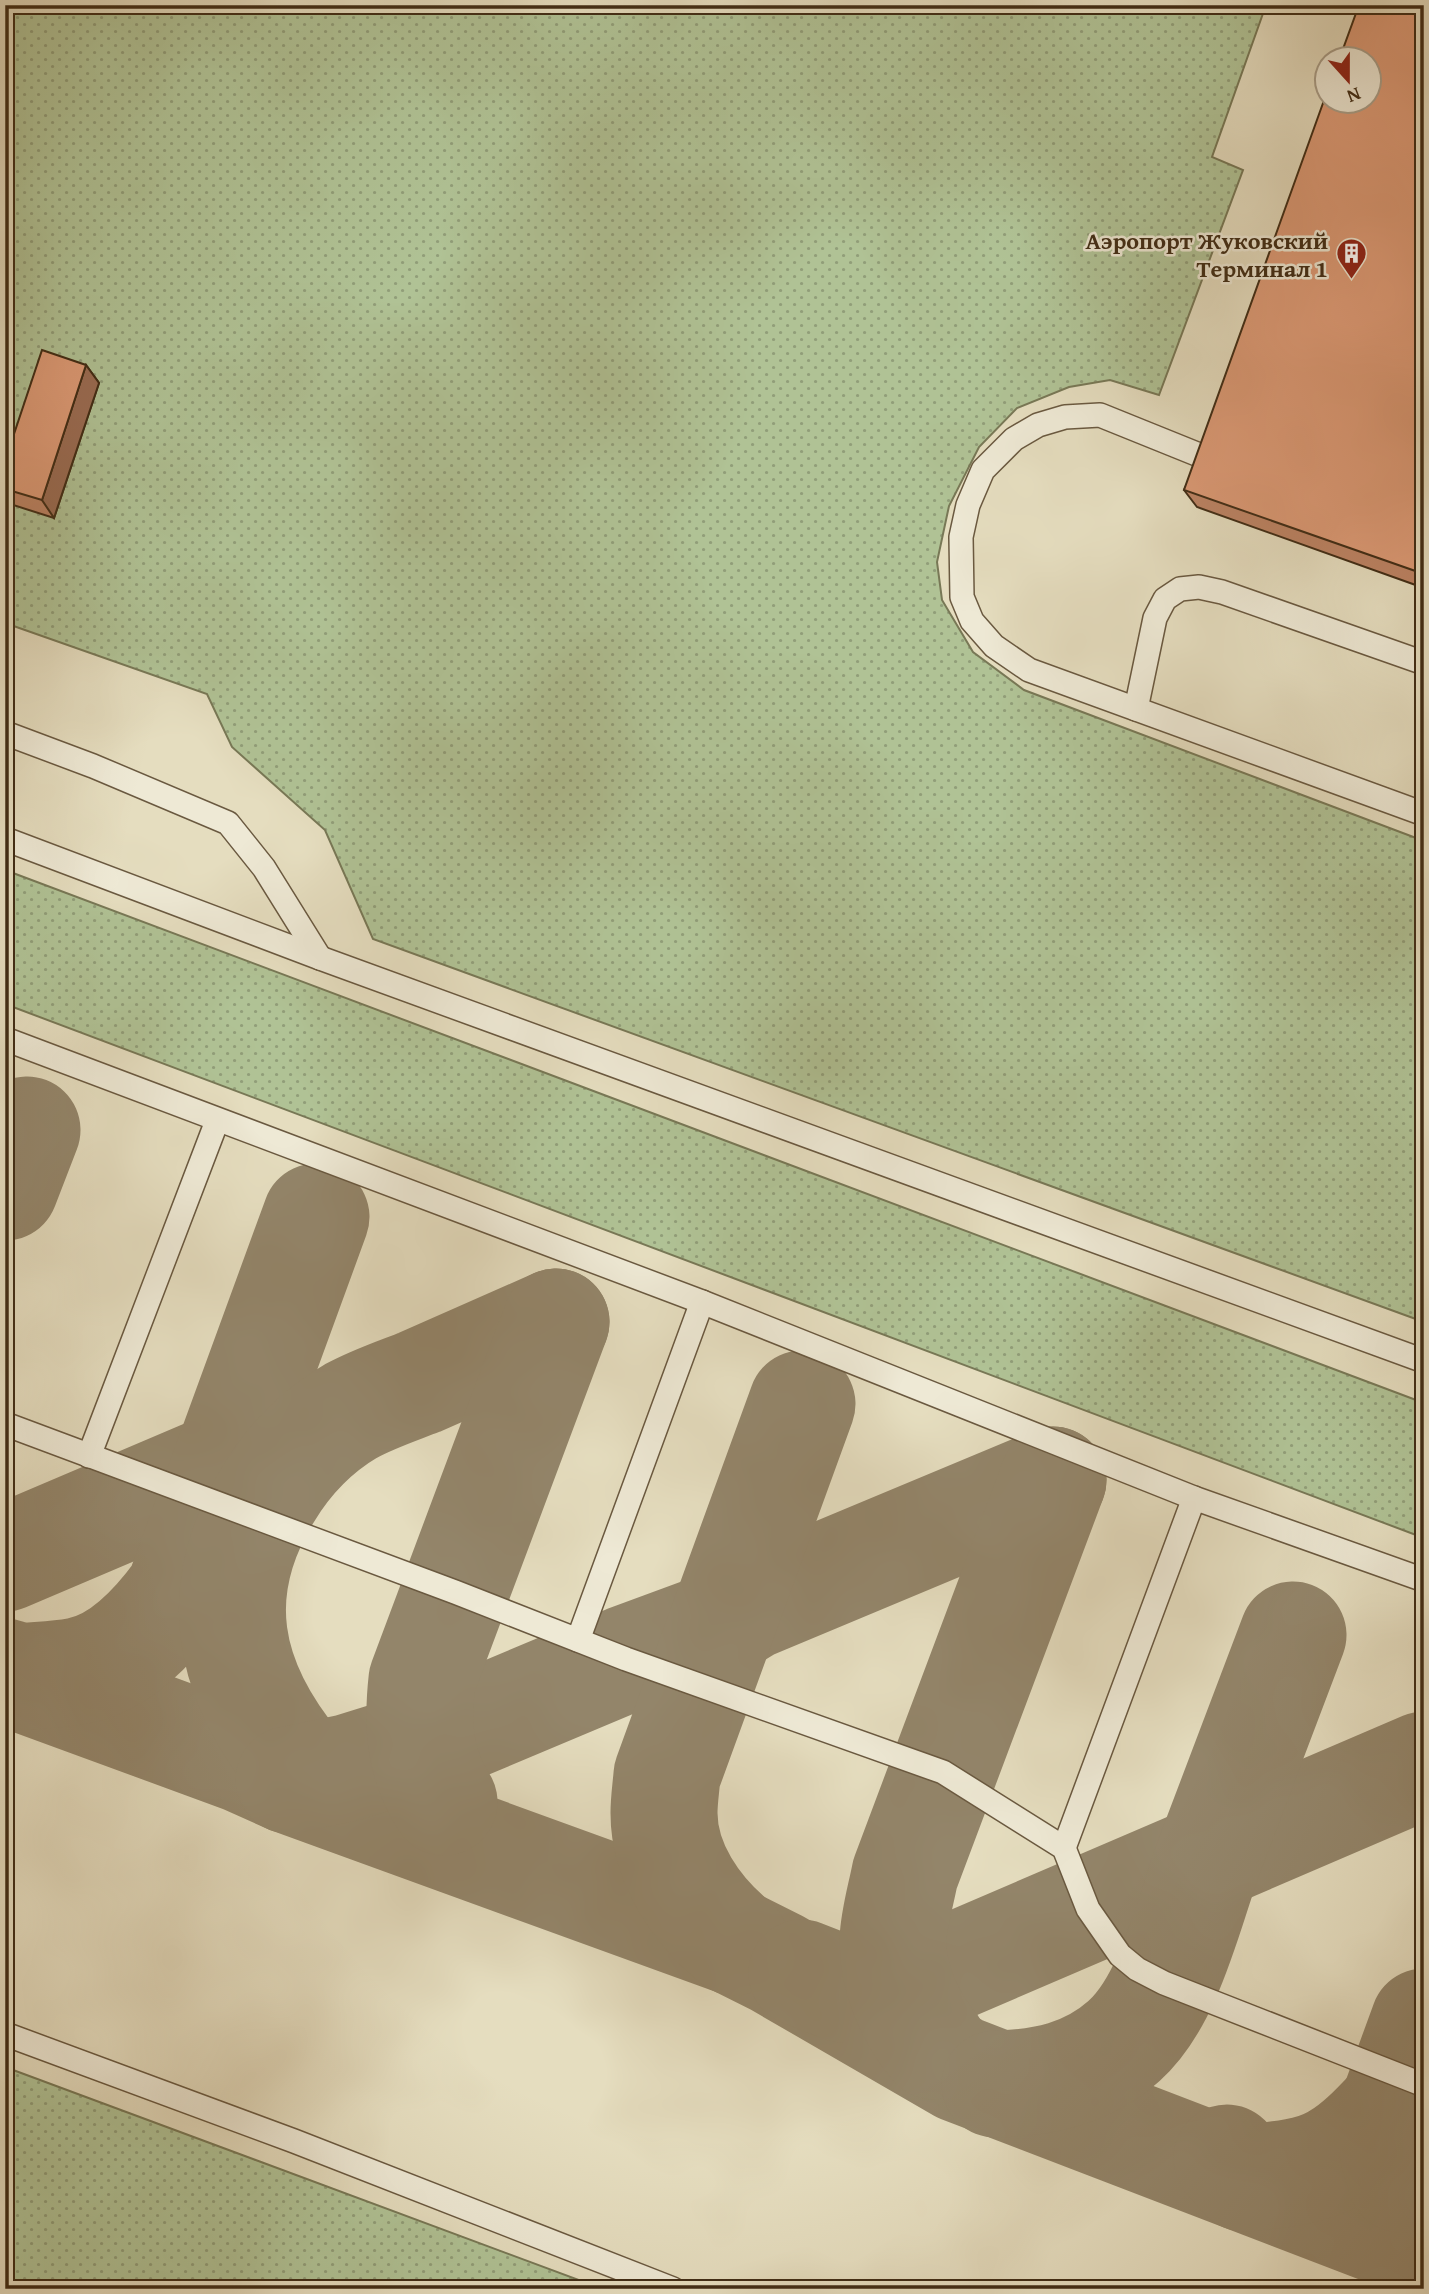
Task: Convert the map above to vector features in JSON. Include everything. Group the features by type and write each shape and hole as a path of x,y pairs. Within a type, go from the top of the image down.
{"lane":[{"path":"1214,461 1100,415 1065,417 1038,425 1014,439 983,470 968,505 961,537 962,597 972,621 994,646 1029,670 1424,814"},
{"path":"1136,709 1156,618 1165,599 1180,589 1199,587 1223,592 1424,663"},
{"path":"5,733 105,771 228,823 264,868 320,958"},
{"path":"5,839 320,958 1424,1361"},
{"path":"5,1039 702,1303 1194,1498 1424,1580"},
{"path":"89,1456 217,1121"},
{"path":"578,1640 702,1303"},
{"path":"5,1424 700,1686 943,1772 1064,1848 1088,1909 1120,1955 1137,1969 1164,1983 1424,2085"},
{"path":"1064,1848 1194,1498"},
{"path":"5,2034 294,2141 673,2289"}],"green space":[{"path":"5,5 1266,5 1212,157 1243,170 1159,395 1110,380 1069,387 1017,408 979,447 949,506 937,562 942,600 973,652 1024,690 1424,841 1424,1322 373,939 325,830 232,747 207,694 5,623"},
{"path":"5,870 1424,1403 1424,1538 5,1004"},
{"path":"5,2067 603,2289 5,2289"}],"building":[{"name":"Аэропорт Жуковский Терминал 1","path":"1359,5 1424,5 1424,574 1184,490 1318,116 1384,116 1384,46 1344,46"},
{"path":"42,350 86,365 42,500 5,489 5,461"}],"taxiway":[{"path":"5,1187 27,1130"},
{"path":"18,1677 78,1671 108,1660 147,1630 179,1592 316,1217"},
{"path":"298,1766 274,1734 255,1701 242,1668 234,1634 233,1600 238,1565 250,1529 269,1493 285,1469 305,1447 351,1411 556,1322"},
{"path":"444,1802 429,1773 422,1743 422,1680 556,1322"},
{"path":"735,1942 696,1901 676,1868 665,1832 667,1775 802,1404"},
{"path":"5,1558 266,1447"},
{"path":"289,1780 347,1768 421,1745 626,1659 721,1624 749,1607 1053,1480"},
{"path":"934,2046 917,2023 899,1982 893,1953 898,1906 905,1874 1053,1480"},
{"path":"995,2084 1030,2082 1080,2069 1110,2052 1140,2024 1166,1979 1176,1954 1210,1854 1293,1635"},
{"path":"5,1672 242,1759 289,1780 735,1942 777,1963 960,2069 1424,2247"},
{"path":"802,1973 843,1989 902,1989 1424,1765"},
{"path":"1401,2179 1393,2152 1393,2107 1424,2022"},
{"path":"1227,2158 1244,2178 1314,2167 1351,2147 1393,2107"}],"place":[{"name":"Аэропорт Жуковский Терминал 1","path":"1351,281"}]}
